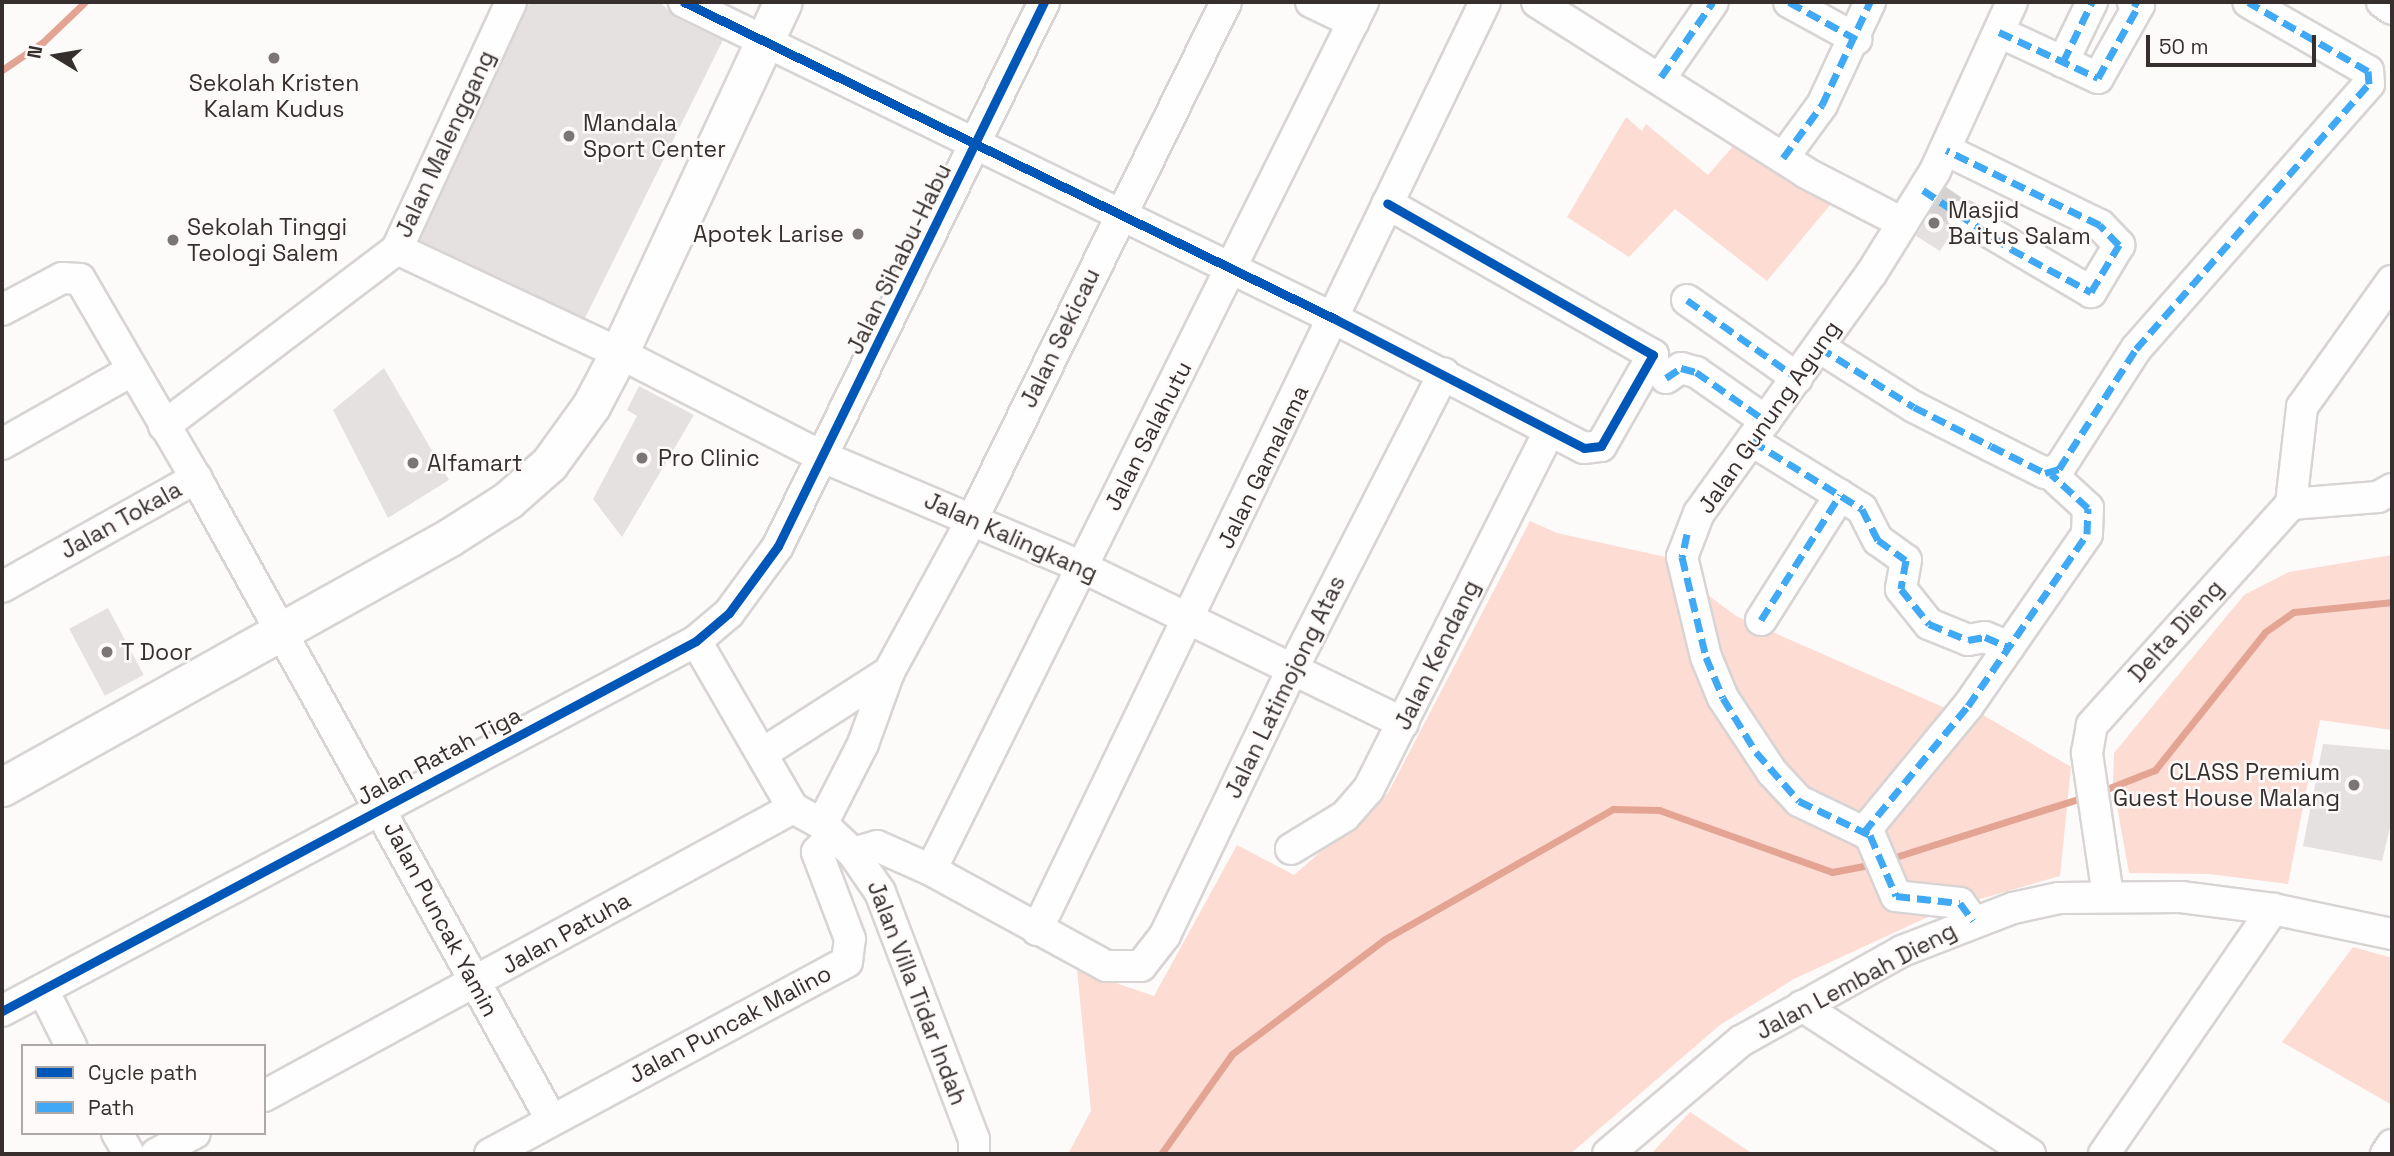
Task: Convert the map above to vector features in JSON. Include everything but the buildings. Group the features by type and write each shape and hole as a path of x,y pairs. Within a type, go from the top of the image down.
{"main road":[{"path":"2,787 281,632 508,500 549,464 590,406 619,353 783,2"}],"street":[{"name":"Jalan Malenggang","path":"164,426 397,249 511,2"},
{"path":"684,2 763,43 1120,213 1444,373 1584,448 1601,446 1653,355 1387,203"},
{"name":"Jalan Sihabu-Habu","path":"823,457 1044,2"},
{"name":"Jalan Sekicau","path":"836,837 852,769 889,672 973,518 1120,213 1226,2"},
{"path":"1311,2 1358,12"},
{"name":"Jalan Gamalama","path":"1037,930 1191,618 1485,2"},
{"path":"1536,2 1661,77 1783,158 1903,223"},
{"path":"1661,77 1713,2"},
{"path":"1789,2 1856,39"},
{"path":"1783,158 1822,105 1856,39 1870,2"},
{"name":"Jalan Gunung Agung","path":"1871,837 1799,801 1739,725 1706,657 1682,558 1687,534 1925,192 2012,2"},
{"path":"2063,62 2092,2"},
{"path":"1999,32 2098,78 2139,5 2133,2"},
{"path":"2052,474 2136,349 2369,84 2368,71 2248,2"},
{"path":"2382,2 2392,9"},
{"name":"Jalan Salahutu","path":"931,870 1358,12"},
{"path":"1946,150 2100,225 2119,245 2091,292 1962,216"},
{"name":"Jalan Kalingkang","path":"397,249 619,353 823,457 973,518 1082,567 1403,723"},
{"path":"2,310 62,278 74,276 84,283 196,478"},
{"path":"2392,281 2302,407 2291,505 2378,497 2392,489"},
{"path":"1687,300 1797,378"},
{"path":"1819,347 1914,407 2052,474 2088,508 2090,527 1968,706 1871,837 1889,888 1896,896 1959,904 1973,921"},
{"path":"1666,378 1681,368 1696,372 1759,431 1840,495 1863,509 1878,540 1906,560 1901,589 1929,624 1968,640 1985,637 2009,647"},
{"path":"2,444 133,370"},
{"name":"Jalan Latimojong Atas","path":"1037,930 1106,966 1140,966 1152,956 1293,668 1444,373"},
{"name":"Jalan Kendang","path":"1291,849 1345,816 1361,799 1403,723 1549,431"},
{"name":"Jalan Ratah Tiga","path":"2,1011 696,641 729,613 765,564 823,457"},
{"name":"Jalan Tokala","path":"2,587 196,478 281,632"},
{"path":"1760,620 1840,495"},
{"name":"Delta Dieng","path":"2108,896 2103,843 2089,770 2087,743 2099,716 2291,505"},
{"name":"Jalan Puncak Yamin","path":"281,632 381,808 551,1119"},
{"path":"696,641 793,808"},
{"path":"763,753 889,672"},
{"name":"Jalan Villa Tidar Indah","path":"793,808 836,837 880,892 974,1139 974,1154"},
{"name":"Jalan Patuha","path":"266,1095 476,984 793,808"},
{"path":"836,837 877,846 931,870 1037,930"},
{"name":"Jalan Puncak Malino","path":"490,1154 847,962 850,939 817,852 836,837"},
{"name":"Jalan Lembah Dieng","path":"1608,1154 1741,1041 1902,951 1973,921 2059,898 2181,897 2273,909 2392,934"},
{"path":"2104,1154 2273,909"},
{"path":"43,990 70,1044"},
{"path":"1802,1006 2030,1154"},
{"path":"118,1135 128,1154"},
{"path":"156,1154 191,1135"},
{"path":"2386,1154 2392,1145"}],"shaded area":[{"path":"1626,117 1642,131 1646,124 1708,175 1740,138 1835,199 1767,281 1675,209 1629,257 1567,217"},
{"path":"1530,521 1557,533 1679,560 1719,714 1736,746 1780,793 1800,793 1726,689 1696,586 1736,616 1968,718 1973,709 2071,767 2060,876 1945,909 1794,979 1720,1025 1570,1154 1068,1154 1091,1111 1077,970 1154,996 1237,845 1294,875 1388,793"},
{"path":"2392,555 2392,730 2320,720 2288,884 2209,874 2129,873 2113,784 2114,753 2244,595 2289,572"},
{"path":"2353,947 2392,958 2392,1105 2282,1042"},
{"path":"1690,1112 1753,1154 1651,1154"}],"waterway":[{"path":"2,70 43,42 85,2"},
{"path":"2099,792 2155,770 2265,632 2294,612 2392,602"},
{"path":"1889,859 2088,796"},
{"path":"1161,1154 1232,1054 1385,939 1613,809 1659,810 1832,872 1874,864"}],"tunnel":[{"path":"1928,193 1962,216"}],"marked path":[{"path":"1661,77 1713,2"},
{"path":"1789,2 1856,39"},
{"path":"1783,158 1822,105 1870,2"},
{"path":"2063,62 2092,2"},
{"path":"1999,32 2098,78 2139,5 2133,2"},
{"path":"1819,347 1914,407 2045,473 2059,469 2136,349 2369,84 2368,71 2248,2"},
{"path":"1923,190 2011,249 2091,292 2119,245 2100,225 1946,150"},
{"path":"1687,300 1797,378"},
{"path":"1666,378 1681,368 1696,372 1766,421"},
{"path":"1752,441 1862,509 1878,540 1906,560 1901,589 1929,624 1968,640 1985,637 2009,647"},
{"path":"1864,832 1968,706 2087,534 2088,508 2051,474"},
{"path":"1761,620 1840,495"},
{"path":"1687,534 1682,557 1706,657 1723,698 1756,752 1799,801 1870,835 1896,896 1960,903 1973,921"}],"cycle path":[{"path":"684,2 1335,319 1584,448 1601,446 1653,355 1387,203"},
{"path":"2,1011 696,641 729,613 778,546 1044,2"}],"place":[{"name":"Sekolah Kristen Kalam Kudus","path":"274,58"},
{"name":"Mandala Sport Center","path":"569,136"},
{"name":"Masjid Baitus Salam","path":"1934,223"},
{"name":"Apotek Larise","path":"858,234"},
{"name":"Sekolah Tinggi Teologi Salem","path":"173,240"},
{"name":"Pro Clinic","path":"642,458"},
{"name":"Alfamart","path":"413,463"},
{"name":"T Door","path":"107,652"},
{"name":"CLASS Premium Guest House Malang","path":"2354,785"}]}
